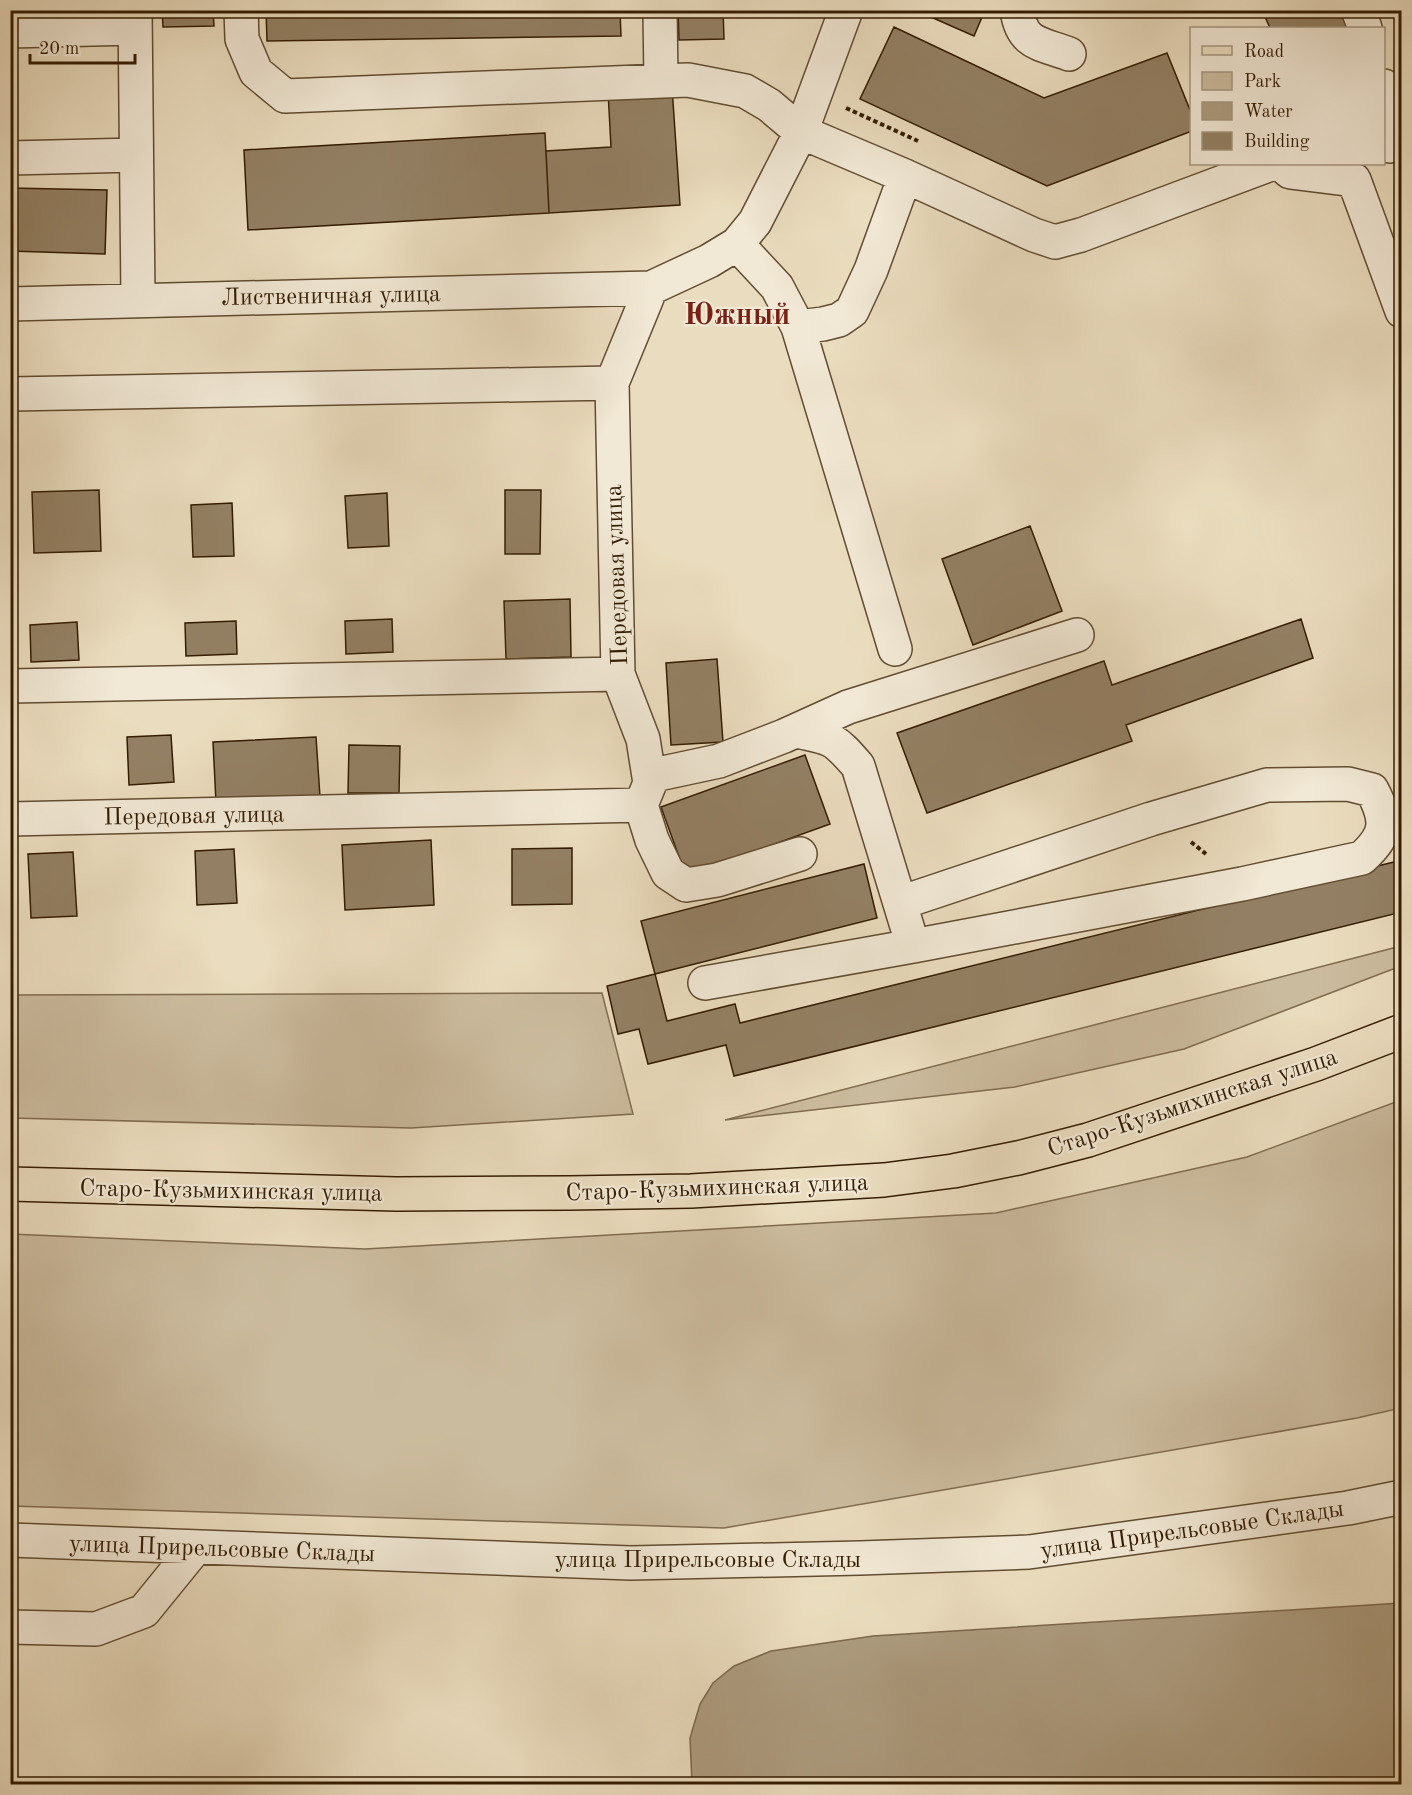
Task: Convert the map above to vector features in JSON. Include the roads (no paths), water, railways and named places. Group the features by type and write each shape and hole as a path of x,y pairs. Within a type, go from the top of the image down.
{"main road":[{"name":"Старо-Кузьмихинская улица","path":"10,1184 396,1194 692,1191 884,1180 953,1171 1018,1158 1088,1140 1316,1064 1401,1031"}],"street":[{"path":"241,10 242,39 256,72 285,96 688,80 745,91 768,105 801,132 905,176 1034,235 1056,242 1101,229 1268,165"},
{"path":"660,10 661,81"},
{"path":"651,288 710,261 737,244 755,222 801,132 846,10"},
{"path":"1017,10 1020,27 1030,39 1069,54"},
{"path":"1358,10 1365,27"},
{"path":"10,31 135,19 138,299"},
{"path":"1385,96 1392,145"},
{"path":"10,158 136,155"},
{"path":"1282,165 1290,172 1354,180 1401,311"},
{"path":"798,327 839,320 852,311 871,270 905,176"},
{"path":"737,244 777,287 798,327 895,649"},
{"name":"Лиственичная улица","path":"10,304 138,299 651,288"},
{"name":"Передовая улица","path":"10,819 645,790 643,739 618,674 612,383 651,288"},
{"path":"10,394 612,383"},
{"path":"800,854 717,880 686,885 668,873 652,840 645,790 796,731 848,707 1077,635"},
{"path":"10,686 618,674"},
{"path":"796,731 829,737 843,748 858,766 913,946"},
{"path":"705,983 1242,884 1362,858 1374,847 1384,830 1382,810 1372,790 1348,784 1267,785 1161,816 900,903"},
{"name":"улица Прирельсовые Склады","path":"10,1540 631,1563 1029,1552 1348,1508 1401,1497"},
{"path":"10,1627 96,1629 144,1611 196,1547"}],"water":[{"path":"1401,1603 1401,1784 692,1784 690,1738 700,1704 713,1683 734,1666 771,1651 873,1636"}],"district":[{"name":"Южный","path":"737,314"}]}
